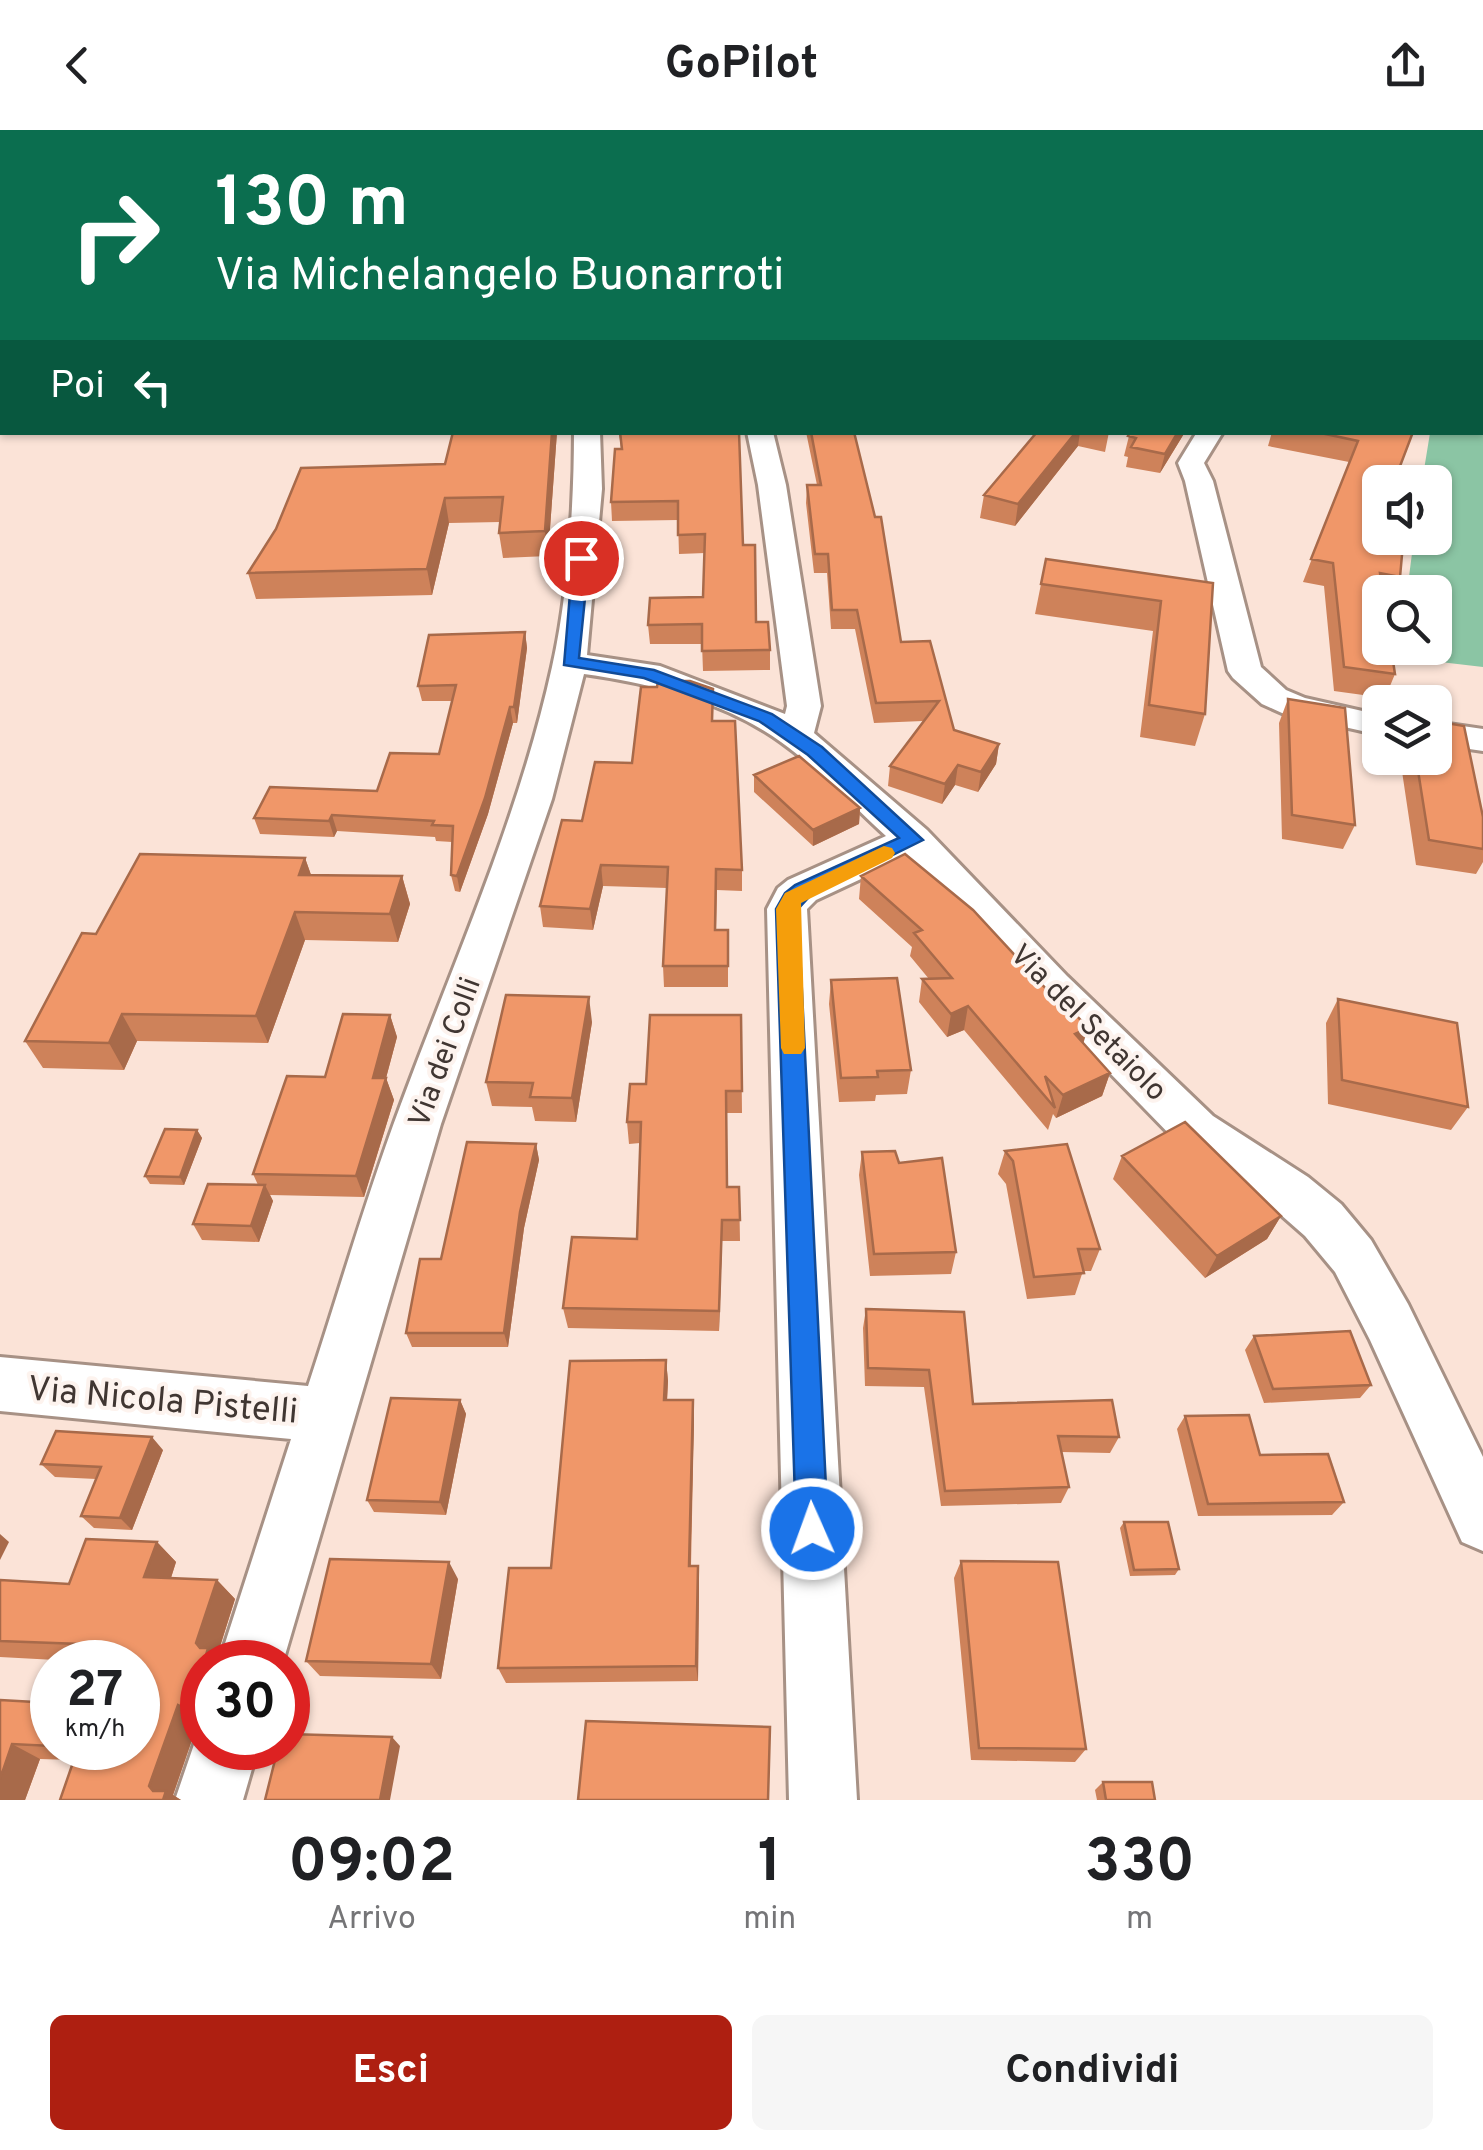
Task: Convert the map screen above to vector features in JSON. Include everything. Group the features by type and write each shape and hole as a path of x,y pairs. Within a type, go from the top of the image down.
{"street":[{"name":"Via dei Colli","path":"258,1640 417,1124 533,800 570,662 588,489 587,435"},
{"path":"761,435 772,485 804,706 796,736"},
{"path":"1208,435 1191,464 1210,475 1244,671 1274,697 1294,706 1362,721"},
{"name":"Via del Setaiolo","path":"570,662 648,674 766,718 796,736 913,840 1052,987 1196,1130 1290,1192 1323,1220 1353,1256 1389,1322 1483,1520"},
{"path":"1452,735 1483,740"},
{"path":"823,1800 787,909 802,890 913,840"},
{"name":"Via Nicola Pistelli","path":"0,1384 326,1415"},
{"path":"209,1800 218,1770"}],"green space":[{"path":"1430,435 1483,435 1483,667 1452,663 1452,575 1409,575 1412,555 1452,555 1452,465 1425,465"}],"building":[{"path":"452,435 552,435 545,531 499,533 503,497 445,498 427,569 248,573 276,529 301,468 445,464"},
{"path":"620,435 739,435 743,545 755,545 756,622 768,622 770,650 702,651 702,624 648,625 650,598 703,597 705,534 678,535 678,501 611,502 615,449 622,449"},
{"path":"812,435 855,435 875,517 881,517 901,642 930,641 954,730 999,744 981,772 958,765 945,784 890,766 939,701 876,703 857,610 832,610 828,554 815,554 807,485 821,485"},
{"path":"1034,435 1074,435 1018,504 984,495"},
{"path":"1176,435 1165,454 1131,447 1136,438 1128,436"},
{"path":"1330,435 1412,435 1400,465 1362,465 1362,555 1402,555 1400,575 1362,575 1362,665 1394,665 1395,674 1344,667 1333,563 1311,559 1358,441"},
{"path":"1046,559 1213,583 1205,714 1149,705 1161,601 1041,584"},
{"path":"525,632 514,707 510,707 485,798 457,876 451,875 453,826 432,825 434,821 332,815 329,821 254,818 270,787 377,791 390,753 439,754 456,685 418,686 429,635"},
{"path":"658,681 690,681 713,689 712,721 735,721 742,870 716,869 715,930 728,930 728,966 663,966 668,867 601,865 590,909 540,906 562,820 582,821 595,762 632,763 641,687 657,687"},
{"path":"1288,699 1345,708 1355,825 1292,815"},
{"path":"1452,724 1464,726 1483,817 1483,849 1429,840 1419,775 1452,775"},
{"path":"799,756 860,808 813,830 754,775"},
{"path":"140,854 305,858 299,875 402,876 390,914 295,912 256,1016 122,1014 109,1043 25,1041 82,933 96,934"},
{"path":"905,854 973,910 1049,992 1053,990 1088,1028 1075,1034 1110,1073 1063,1095 1045,1076 1055,1108 968,1006 951,1014 922,979 952,978 914,933 922,930 861,876"},
{"path":"897,978 911,1070 877,1071 878,1077 841,1078 831,980"},
{"path":"506,995 589,997 572,1098 530,1097 533,1083 486,1082"},
{"path":"1338,999 1457,1023 1468,1107 1342,1080"},
{"path":"343,1014 390,1015 373,1078 386,1078 356,1176 253,1174 287,1076 325,1077"},
{"path":"650,1015 741,1015 742,1091 726,1091 727,1187 739,1187 740,1220 722,1220 719,1311 563,1308 572,1237 637,1239 641,1122 627,1122 630,1084 646,1084"},
{"path":"1185,1122 1281,1216 1217,1256 1122,1156"},
{"path":"165,1129 197,1130 180,1177 145,1176"},
{"path":"467,1142 536,1144 520,1212 504,1333 406,1333 420,1259 441,1259"},
{"path":"1067,1144 1100,1249 1078,1249 1084,1273 1034,1277 1013,1161 1005,1151"},
{"path":"895,1151 899,1163 942,1158 956,1252 874,1254 862,1152"},
{"path":"208,1184 265,1185 251,1226 193,1224"},
{"path":"866,1309 964,1312 973,1404 1112,1400 1119,1437 1058,1436 1069,1487 945,1491 929,1370 868,1368"},
{"path":"1350,1331 1371,1385 1273,1389 1254,1336"},
{"path":"666,1360 664,1400 693,1400 689,1566 698,1566 696,1666 498,1668 509,1568 551,1568 570,1361"},
{"path":"391,1398 460,1400 440,1502 367,1500"},
{"path":"1249,1415 1260,1455 1328,1454 1344,1502 1208,1504 1185,1416"},
{"path":"56,1431 152,1437 120,1518 81,1516 101,1467 41,1464"},
{"path":"1124,1522 1168,1522 1179,1569 1134,1570"},
{"path":"86,1539 157,1542 144,1577 217,1580 197,1640 180,1640 180,1706 160,1755 160,1640 0,1641 0,1580 69,1584"},
{"path":"330,1559 449,1562 431,1664 310,1661 310,1644"},
{"path":"961,1561 1058,1562 1086,1749 979,1748"},
{"path":"0,1700 30,1702 30,1745 12,1744 0,1779"},
{"path":"586,1721 770,1727 768,1800 578,1800"},
{"path":"310,1735 392,1737 380,1800 265,1800 272,1770 310,1770"},
{"path":"70,1770 155,1770 149,1786 153,1791 166,1791 163,1800 60,1800"},
{"path":"1103,1782 1152,1782 1155,1800 1106,1800"}],"slow traffic":[{"path":"793,1048 787,909 792,898 884,853"}],"route":[{"path":"581,558 570,662 648,674 766,718 815,751 913,840 802,890 787,909 812,1529"}]}
